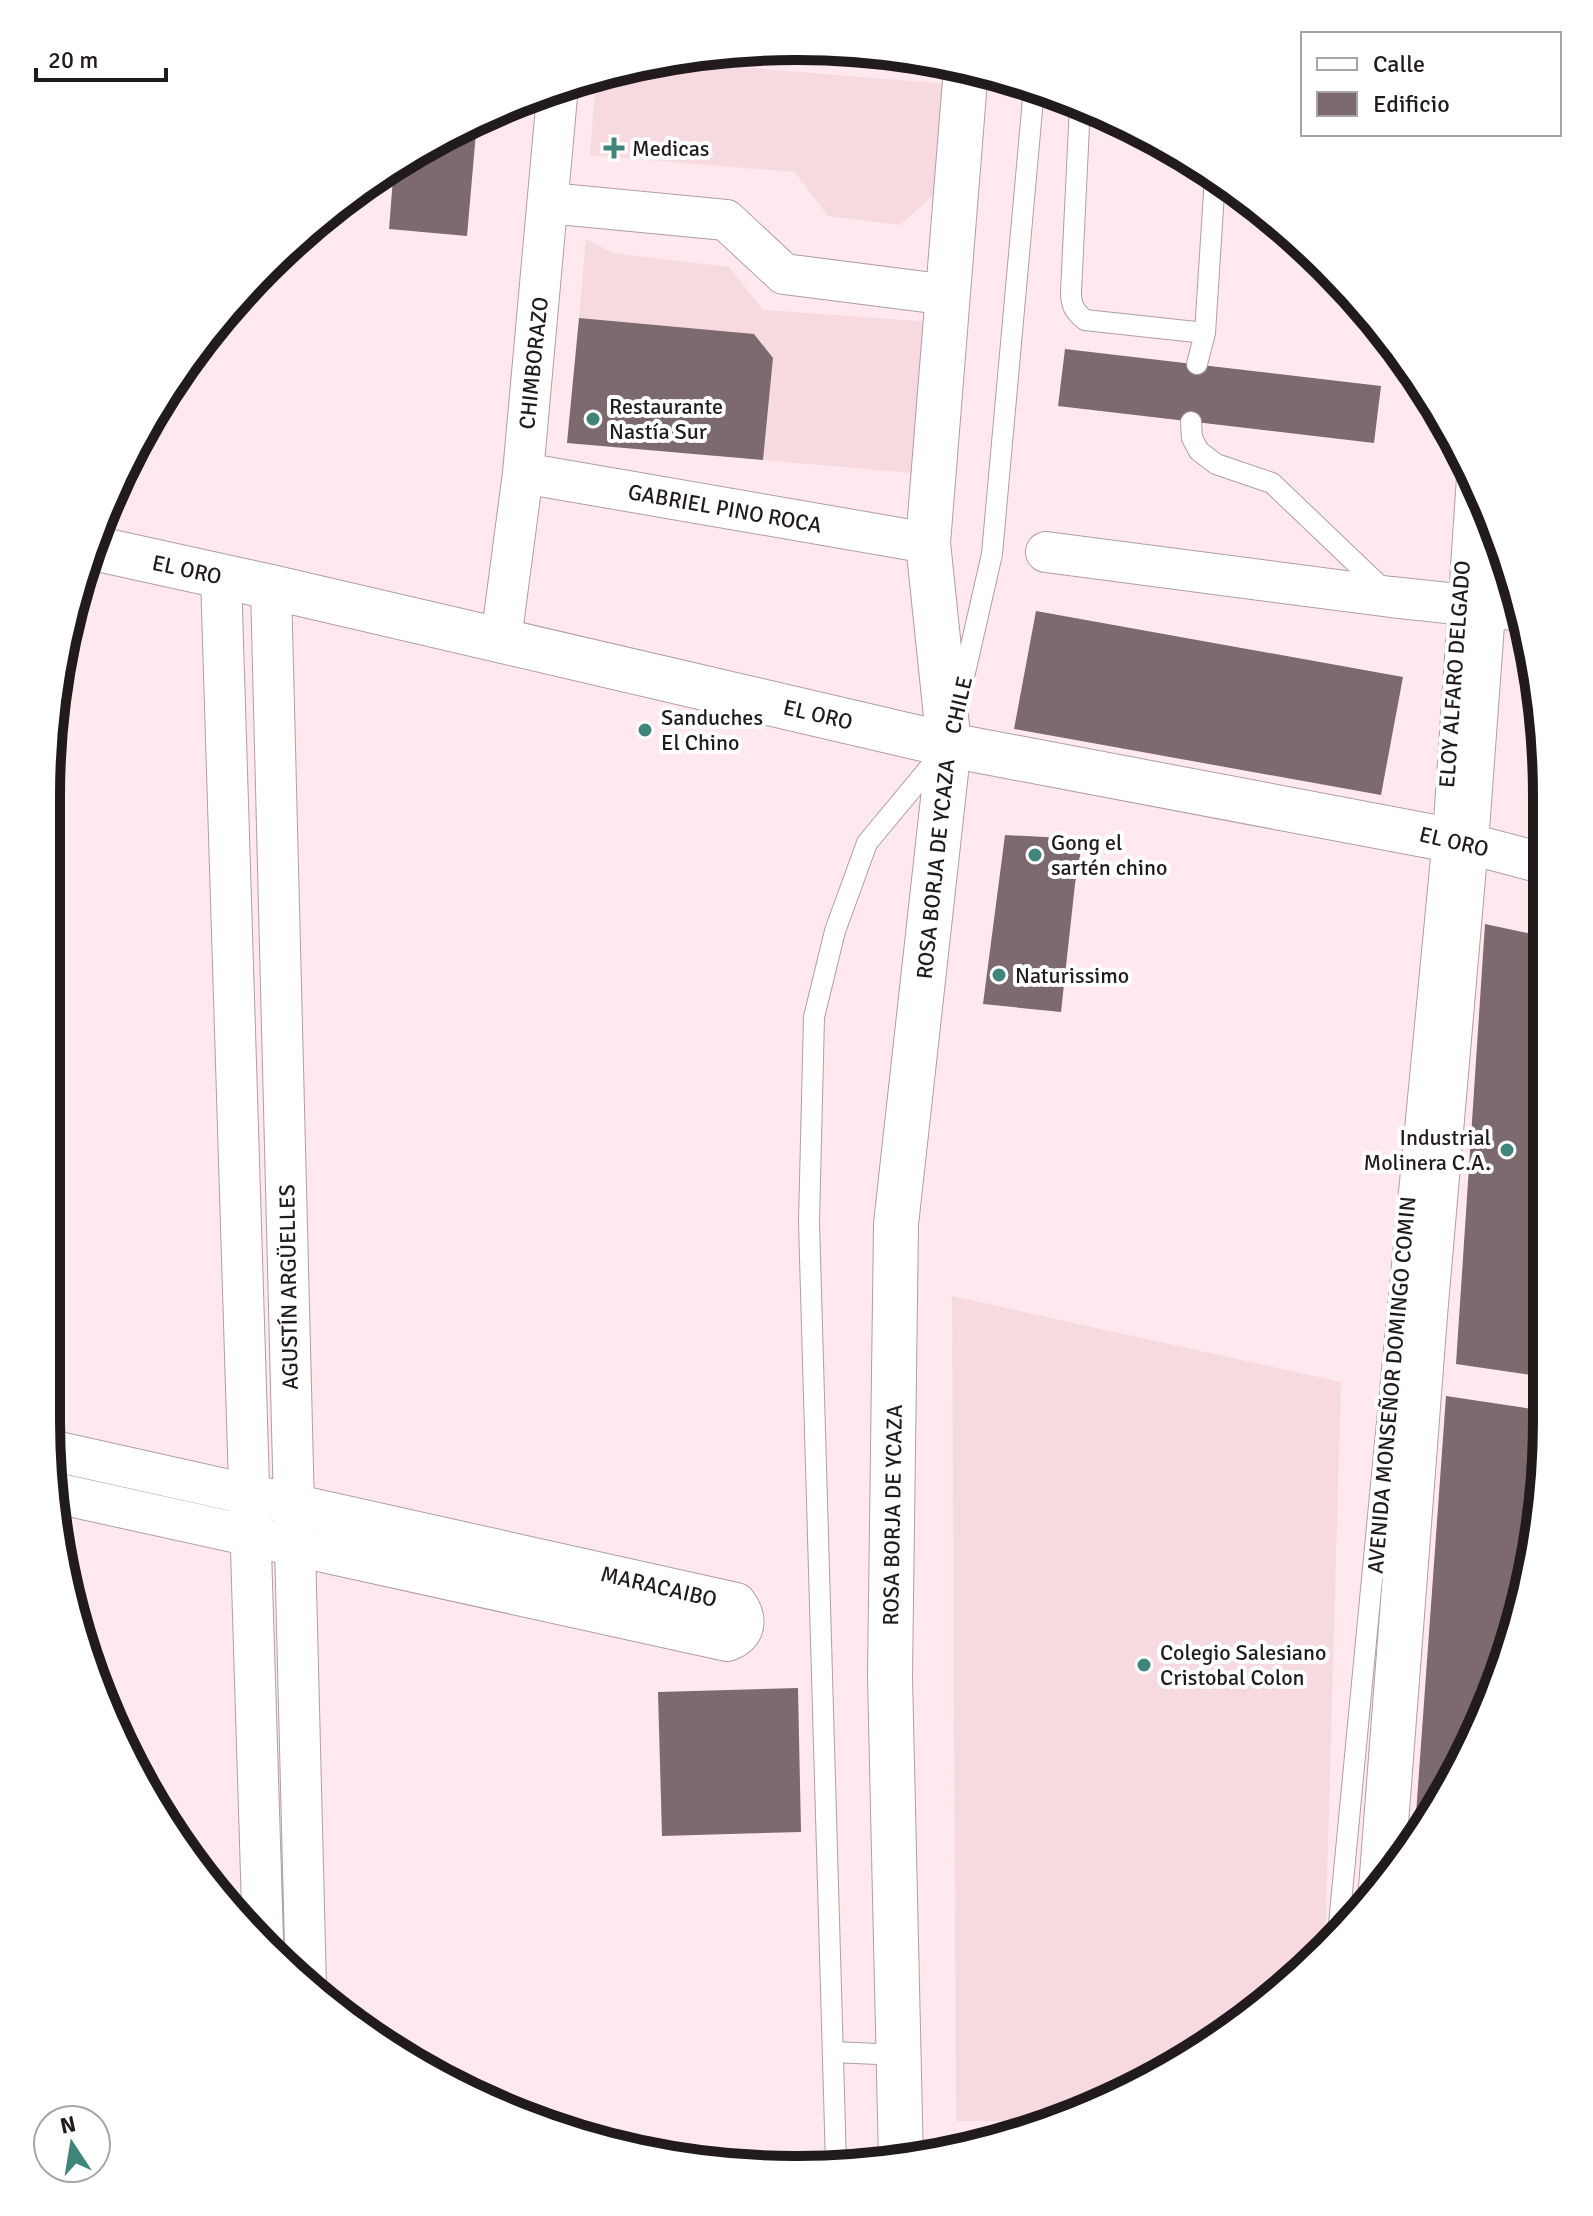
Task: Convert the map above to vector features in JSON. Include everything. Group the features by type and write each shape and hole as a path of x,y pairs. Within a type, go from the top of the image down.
{"main road":[{"name":"CHILE","path":"949,745 928,543 965,80"},
{"name":"ELOY ALFARO DELGADO","path":"1455,840 1485,607 1488,545"},
{"name":"EL ORO","path":"103,550 949,745 1455,840"},
{"name":"ROSA BORJA DE YCAZA","path":"901,2149 890,1676 896,1224 949,745"},
{"name":"AVENIDA MONSEÑOR DOMINGO COMIN","path":"1383,1866 1425,1315 1455,840"}],"street":[{"name":"CHIMBORAZO","path":"501,640 523,473 557,100"},
{"path":"549,203 726,220 784,274 949,295"},
{"name":"GABRIEL PINO ROCA","path":"523,473 928,543"},
{"path":"1046,552 1485,607"},
{"name":"AGUSTÍN ARGÜELLES","path":"221,576 263,1926"},
{"name":"AGUSTÍN ARGÜELLES","path":"271,587 294,1505 299,1962"},
{"name":"EL ORO","path":"1455,840 1533,861"},
{"path":"235,1030 282,1029"},
{"name":"MARACAIBO","path":"61,1453 736,1603 744,1613 744,1626 738,1636 727,1641 64,1495"}],"lane":[{"name":"CHILE","path":"949,745 992,554 1033,99"},
{"path":"1079,117 1071,292 1071,303 1076,312 1085,320 1205,333"},
{"path":"1197,364 1205,333 1214,190"},
{"path":"1191,422 1192,438 1199,451 1216,464 1272,483 1391,597"},
{"name":"ELOY ALFARO DELGADO","path":"1473,507 1485,607"},
{"name":"ROSA BORJA DE YCAZA","path":"836,2154 809,1222 814,1017 835,931 867,843 949,745"},
{"name":"AVENIDA MONSEÑOR DOMINGO COMIN","path":"1340,1916 1455,840"},
{"path":"833,2052 900,2055"}],"shaded area":[{"path":"713,65 948,84 939,190 900,225 828,216 795,172 590,155 595,88 653,74"},
{"path":"586,239 613,253 729,267 763,310 934,322 923,474 763,460 773,358 753,334 579,318"},
{"name":"Colegio Salesiano Cristobal Colon","path":"952,1296 1341,1382 1325,1931 1245,2004 1206,2032 1122,2080 1020,2121 956,2121"}],"building":[{"path":"476,134 467,236 389,229 393,180"},
{"path":"579,318 754,334 773,358 763,460 567,443"},
{"path":"1065,349 1381,386 1374,443 1058,406"},
{"path":"1036,611 1403,677 1381,795 1014,729"},
{"path":"1005,835 1083,839 1061,1012 983,1004"},
{"name":"Industrial Molinera C.A.","path":"1485,924 1533,934 1533,1375 1456,1364"},
{"path":"1446,1396 1533,1409 1527,1516 1508,1610 1477,1701 1457,1745 1416,1818"},
{"path":"798,1688 801,1832 662,1836 658,1692"}],"place":[{"name":"Medicas","path":"614,148"},
{"name":"Restaurante Nastía Sur","path":"593,419"},
{"name":"Sanduches El Chino","path":"645,730"},
{"name":"Gong el sartén chino","path":"1035,855"},
{"name":"Naturissimo","path":"999,975"},
{"name":"Industrial Molinera C.A.","path":"1507,1150"},
{"name":"Colegio Salesiano Cristobal Colon","path":"1144,1665"}]}
